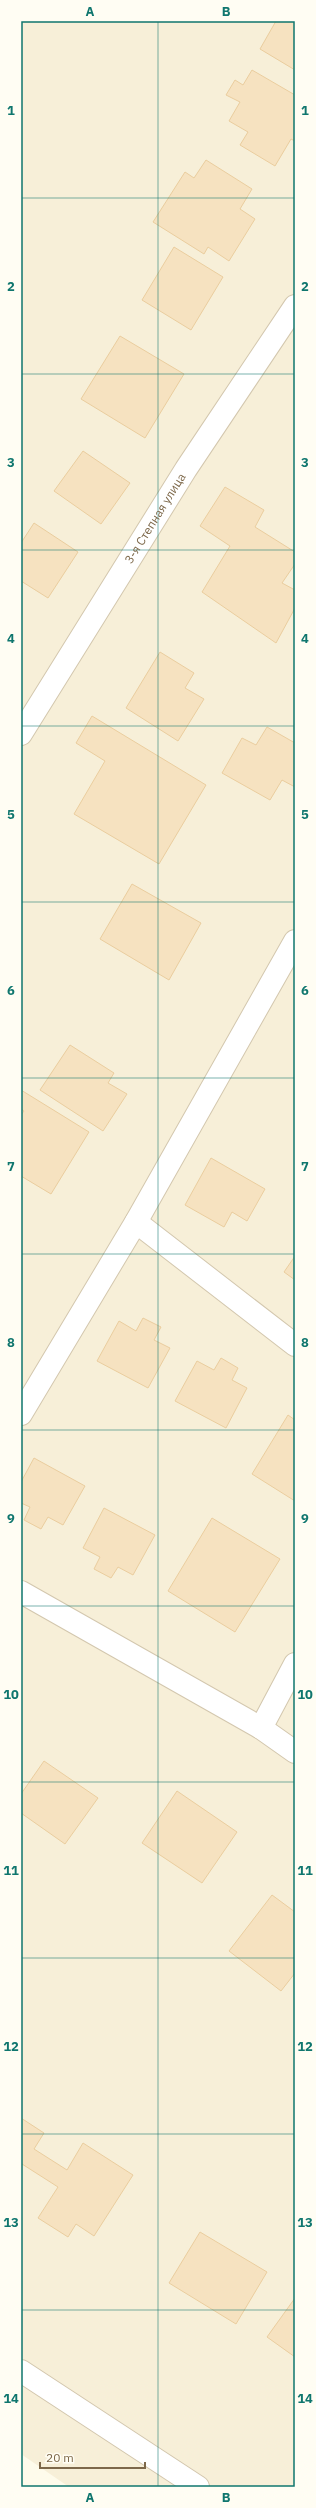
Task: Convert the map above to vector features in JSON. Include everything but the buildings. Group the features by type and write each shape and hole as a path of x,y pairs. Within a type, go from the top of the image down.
{"street":[{"name":"3-я Степная улица","path":"21,734 186,469 295,306"},
{"path":"21,1414 136,1222 295,941"},
{"path":"136,1222 295,1345"},
{"path":"21,1592 261,1728 295,1752"},
{"path":"261,1728 295,1664"},
{"path":"21,2371 198,2487"}],"shaded area":[{"path":"21,21 295,21 295,2487 69,2487 21,2454"}]}
